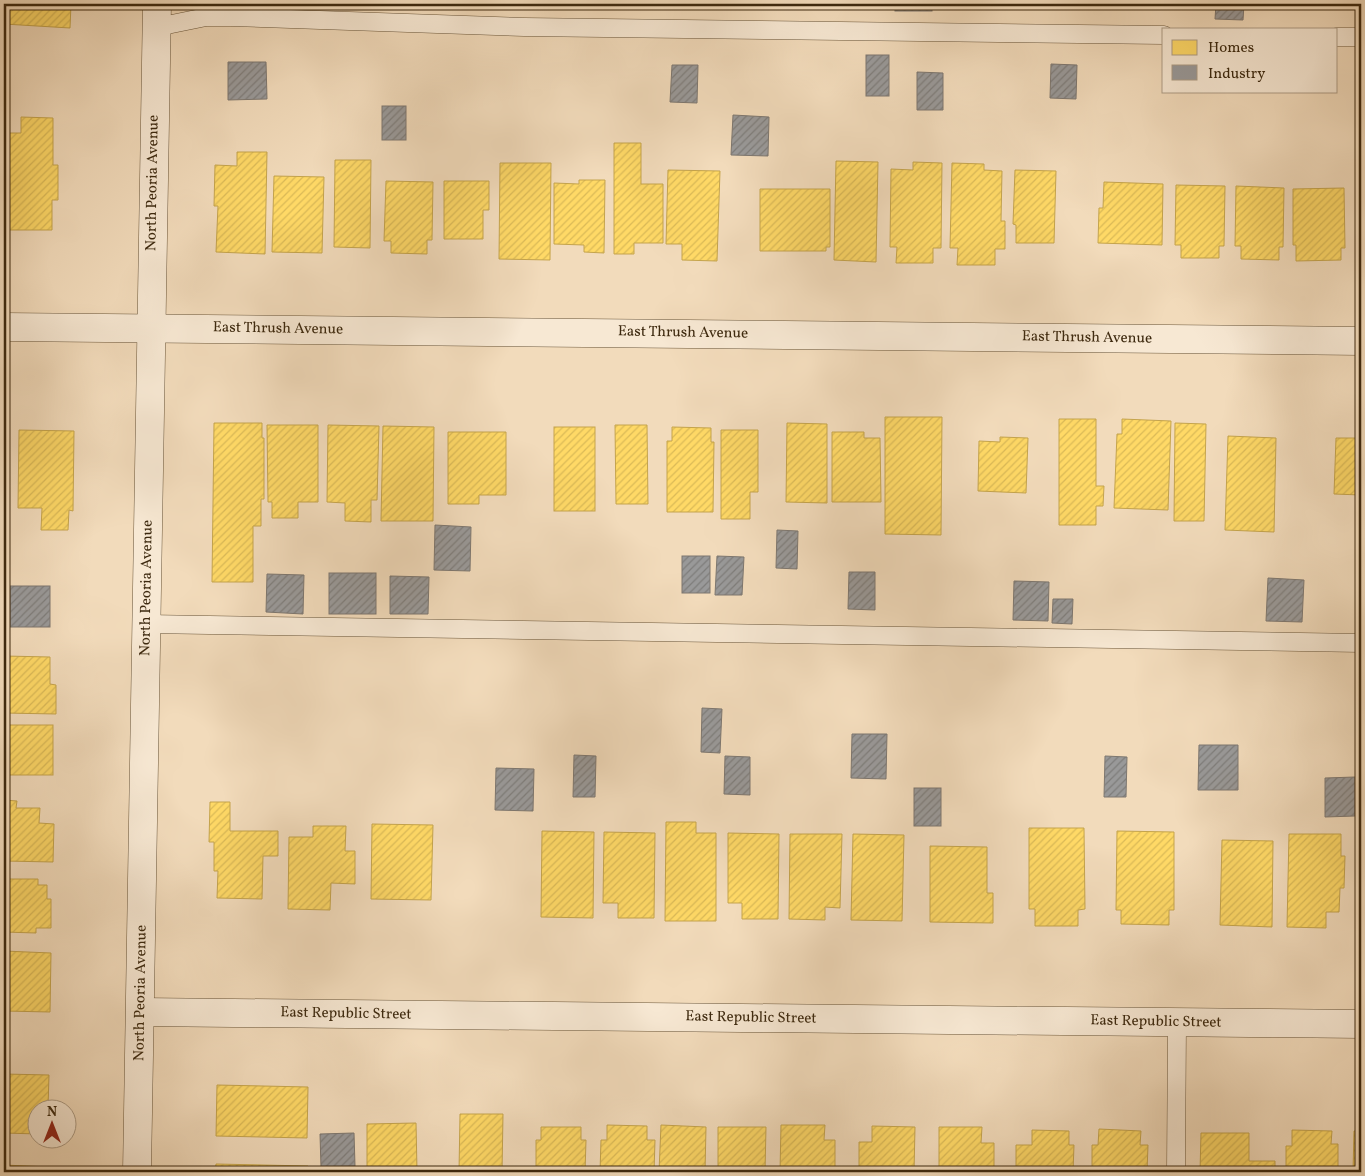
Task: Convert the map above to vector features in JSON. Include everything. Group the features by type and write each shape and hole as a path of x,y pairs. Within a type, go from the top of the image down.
{"street":[{"name":"North Peoria Avenue","path":"137,1172 141,1012 150,328 157,15"},
{"name":"East Thrush Avenue","path":"4,327 1361,341"},
{"name":"East Republic Street","path":"141,1012 1361,1024"}],"lane":[{"path":"157,15 524,27 1162,35"},
{"path":"1338,37 1361,37"},
{"path":"146,624 1361,643"},
{"path":"1176,1172 1177,1022"}],"building: Homes":[{"path":"4,4 71,4 70,28 4,24"},
{"path":"21,117 53,118 53,165 58,165 58,200 52,200 52,230 4,230 4,133 21,133"},
{"path":"614,143 641,143 641,184 663,184 663,243 634,243 634,254 614,254"},
{"path":"237,152 267,152 265,254 216,252 218,206 214,206 215,165 237,166"},
{"path":"335,160 371,160 370,248 334,247"},
{"path":"836,161 878,162 876,262 834,260"},
{"path":"913,162 942,163 941,248 933,248 933,263 896,263 897,247 890,247 891,169 913,170"},
{"path":"500,163 551,163 550,260 499,259"},
{"path":"952,163 984,164 984,170 1002,171 1001,221 1005,221 1005,249 995,249 995,265 957,265 958,248 950,248"},
{"path":"668,170 720,171 717,261 682,260 682,244 666,244"},
{"path":"1015,170 1056,171 1054,243 1016,243 1016,225 1013,224"},
{"path":"274,176 324,177 322,253 272,252"},
{"path":"579,180 605,180 604,253 584,252 584,245 554,244 554,183 579,184"},
{"path":"386,181 433,182 432,240 427,240 427,254 391,253 391,241 384,241"},
{"path":"444,181 489,181 489,210 483,210 483,239 444,239"},
{"path":"1104,182 1163,184 1162,245 1098,243 1099,208 1103,208"},
{"path":"1176,185 1225,186 1224,246 1219,246 1219,258 1181,258 1181,245 1175,245"},
{"path":"1236,186 1284,188 1283,247 1279,247 1279,260 1241,259 1241,246 1235,246"},
{"path":"1344,188 1345,248 1341,248 1341,260 1296,261 1296,245 1293,245 1293,189"},
{"path":"760,189 830,189 830,247 826,247 826,251 760,251"},
{"path":"885,417 942,417 941,535 885,534"},
{"path":"1059,419 1096,419 1096,486 1104,486 1103,506 1096,506 1096,525 1059,525"},
{"path":"1122,419 1171,421 1168,510 1114,508 1117,434 1122,434"},
{"path":"214,423 262,423 262,438 264,438 264,499 261,499 261,526 253,526 253,582 212,582"},
{"path":"787,423 827,424 827,503 786,502"},
{"path":"1175,423 1206,424 1204,521 1174,521"},
{"path":"267,425 318,425 318,502 298,502 298,518 272,518 272,502 268,502"},
{"path":"328,425 379,426 377,500 371,500 371,522 345,521 345,503 327,502"},
{"path":"615,425 647,425 648,504 616,504"},
{"path":"383,426 434,427 433,521 381,521"},
{"path":"554,427 595,427 595,511 554,511"},
{"path":"672,427 711,428 711,442 714,442 713,512 667,512 667,441 672,441"},
{"path":"4,430 5,430 4,480"},
{"path":"19,430 74,431 73,511 69,510 68,530 41,530 42,508 18,508"},
{"path":"721,430 758,430 758,492 750,492 750,519 721,519"},
{"path":"448,432 506,432 506,495 479,495 479,504 448,504"},
{"path":"832,432 864,432 864,438 880,438 881,502 832,502"},
{"path":"1228,436 1276,438 1274,532 1225,530"},
{"path":"1000,437 1028,438 1026,493 978,491 979,441 1000,442"},
{"path":"1336,438 1361,438 1361,495 1334,494"},
{"path":"4,656 50,657 50,684 56,685 56,714 4,713"},
{"path":"4,725 53,725 53,775 4,775"},
{"path":"4,800 17,801 16,808 40,808 39,823 54,824 53,862 4,861"},
{"path":"210,802 230,802 230,831 278,831 278,856 263,856 262,899 217,898 218,871 214,871 214,842 209,842"},
{"path":"666,822 696,822 696,833 716,833 716,921 665,921"},
{"path":"372,824 433,825 431,900 371,899"},
{"path":"313,826 346,826 345,851 355,851 355,884 331,883 330,910 288,909 289,837 313,837"},
{"path":"1029,828 1084,828 1085,909 1078,910 1078,926 1035,926 1035,909 1029,909"},
{"path":"542,831 594,832 593,918 541,917"},
{"path":"1117,831 1174,832 1174,910 1169,910 1169,925 1121,924 1121,910 1116,910"},
{"path":"604,832 655,833 654,918 618,918 618,903 603,903"},
{"path":"728,833 779,834 778,919 742,919 742,903 728,903"},
{"path":"790,834 842,834 840,908 825,907 825,920 789,919"},
{"path":"853,834 904,835 902,921 851,920"},
{"path":"1289,834 1341,834 1341,856 1345,856 1344,888 1340,888 1339,912 1326,912 1326,928 1287,927"},
{"path":"1359,838 1361,838 1361,927 1357,927"},
{"path":"1222,840 1273,841 1272,927 1220,925"},
{"path":"930,846 987,847 987,893 993,893 993,923 930,922"},
{"path":"4,879 38,879 38,885 47,885 47,899 51,899 51,928 36,928 36,933 4,932"},
{"path":"4,951 51,953 50,1012 4,1011"},
{"path":"4,1074 49,1075 48,1098 28,1098 28,1134 4,1133"},
{"path":"217,1085 308,1087 307,1138 216,1136"},
{"path":"460,1114 503,1114 502,1172 459,1172"},
{"path":"416,1123 417,1171 367,1172 367,1124"},
{"path":"607,1125 647,1126 647,1140 655,1140 654,1172 600,1172 601,1140 607,1140"},
{"path":"661,1125 706,1127 705,1172 659,1172"},
{"path":"781,1125 825,1125 824,1140 835,1140 835,1172 780,1172"},
{"path":"872,1126 915,1127 914,1172 859,1172 859,1142 872,1142"},
{"path":"541,1127 581,1127 581,1140 586,1140 585,1172 536,1172 536,1140 541,1140"},
{"path":"718,1127 766,1127 765,1172 718,1172"},
{"path":"939,1127 982,1127 981,1143 994,1143 994,1172 939,1172"},
{"path":"1099,1129 1141,1131 1140,1145 1148,1145 1147,1172 1092,1172 1092,1145 1098,1145"},
{"path":"1032,1130 1069,1131 1069,1145 1074,1145 1073,1172 1016,1172 1016,1145 1032,1145"},
{"path":"1292,1130 1332,1131 1331,1144 1338,1144 1338,1172 1286,1172 1286,1146 1292,1146"},
{"path":"1354,1131 1361,1131 1361,1172 1353,1172"},
{"path":"1201,1133 1249,1133 1249,1161 1275,1161 1275,1172 1200,1172"},
{"path":"216,1164 308,1166 308,1172 215,1172"},
{"path":"4,1165 49,1167 49,1172 4,1172"}],"building: Industry":[{"path":"895,4 932,4 932,11 895,11"},
{"path":"1069,4 1113,4 1113,6 1069,6"},
{"path":"1216,4 1244,4 1243,20 1215,19"},
{"path":"866,55 889,55 889,96 866,96"},
{"path":"228,62 266,62 267,99 228,100"},
{"path":"1051,64 1077,65 1076,99 1050,98"},
{"path":"672,65 698,65 697,103 670,102"},
{"path":"917,72 943,73 943,110 917,110"},
{"path":"382,106 406,106 406,140 382,140"},
{"path":"733,115 769,117 768,156 731,155"},
{"path":"435,525 471,527 470,571 434,570"},
{"path":"777,530 798,531 797,569 776,568"},
{"path":"682,556 710,556 710,593 682,593"},
{"path":"717,556 744,557 742,595 715,595"},
{"path":"4,564 8,564 7,612 4,612"},
{"path":"849,572 875,572 875,610 848,609"},
{"path":"329,573 376,573 376,614 329,614"},
{"path":"267,574 304,575 303,614 266,612"},
{"path":"390,576 429,577 428,614 390,614"},
{"path":"1268,578 1304,580 1302,622 1266,621"},
{"path":"1014,581 1049,582 1048,621 1013,620"},
{"path":"10,586 50,586 50,627 10,627"},
{"path":"1053,599 1073,599 1072,624 1052,623"},
{"path":"702,708 722,709 720,753 701,752"},
{"path":"852,734 887,734 886,779 851,778"},
{"path":"1199,745 1238,745 1238,790 1198,790"},
{"path":"574,755 596,756 595,797 573,797"},
{"path":"725,756 750,757 750,795 724,794"},
{"path":"1105,756 1127,757 1126,797 1104,797"},
{"path":"496,768 534,769 533,811 495,810"},
{"path":"1355,777 1355,816 1325,817 1325,778"},
{"path":"914,788 941,788 941,826 914,826"},
{"path":"354,1133 355,1166 321,1167 320,1134"}]}
